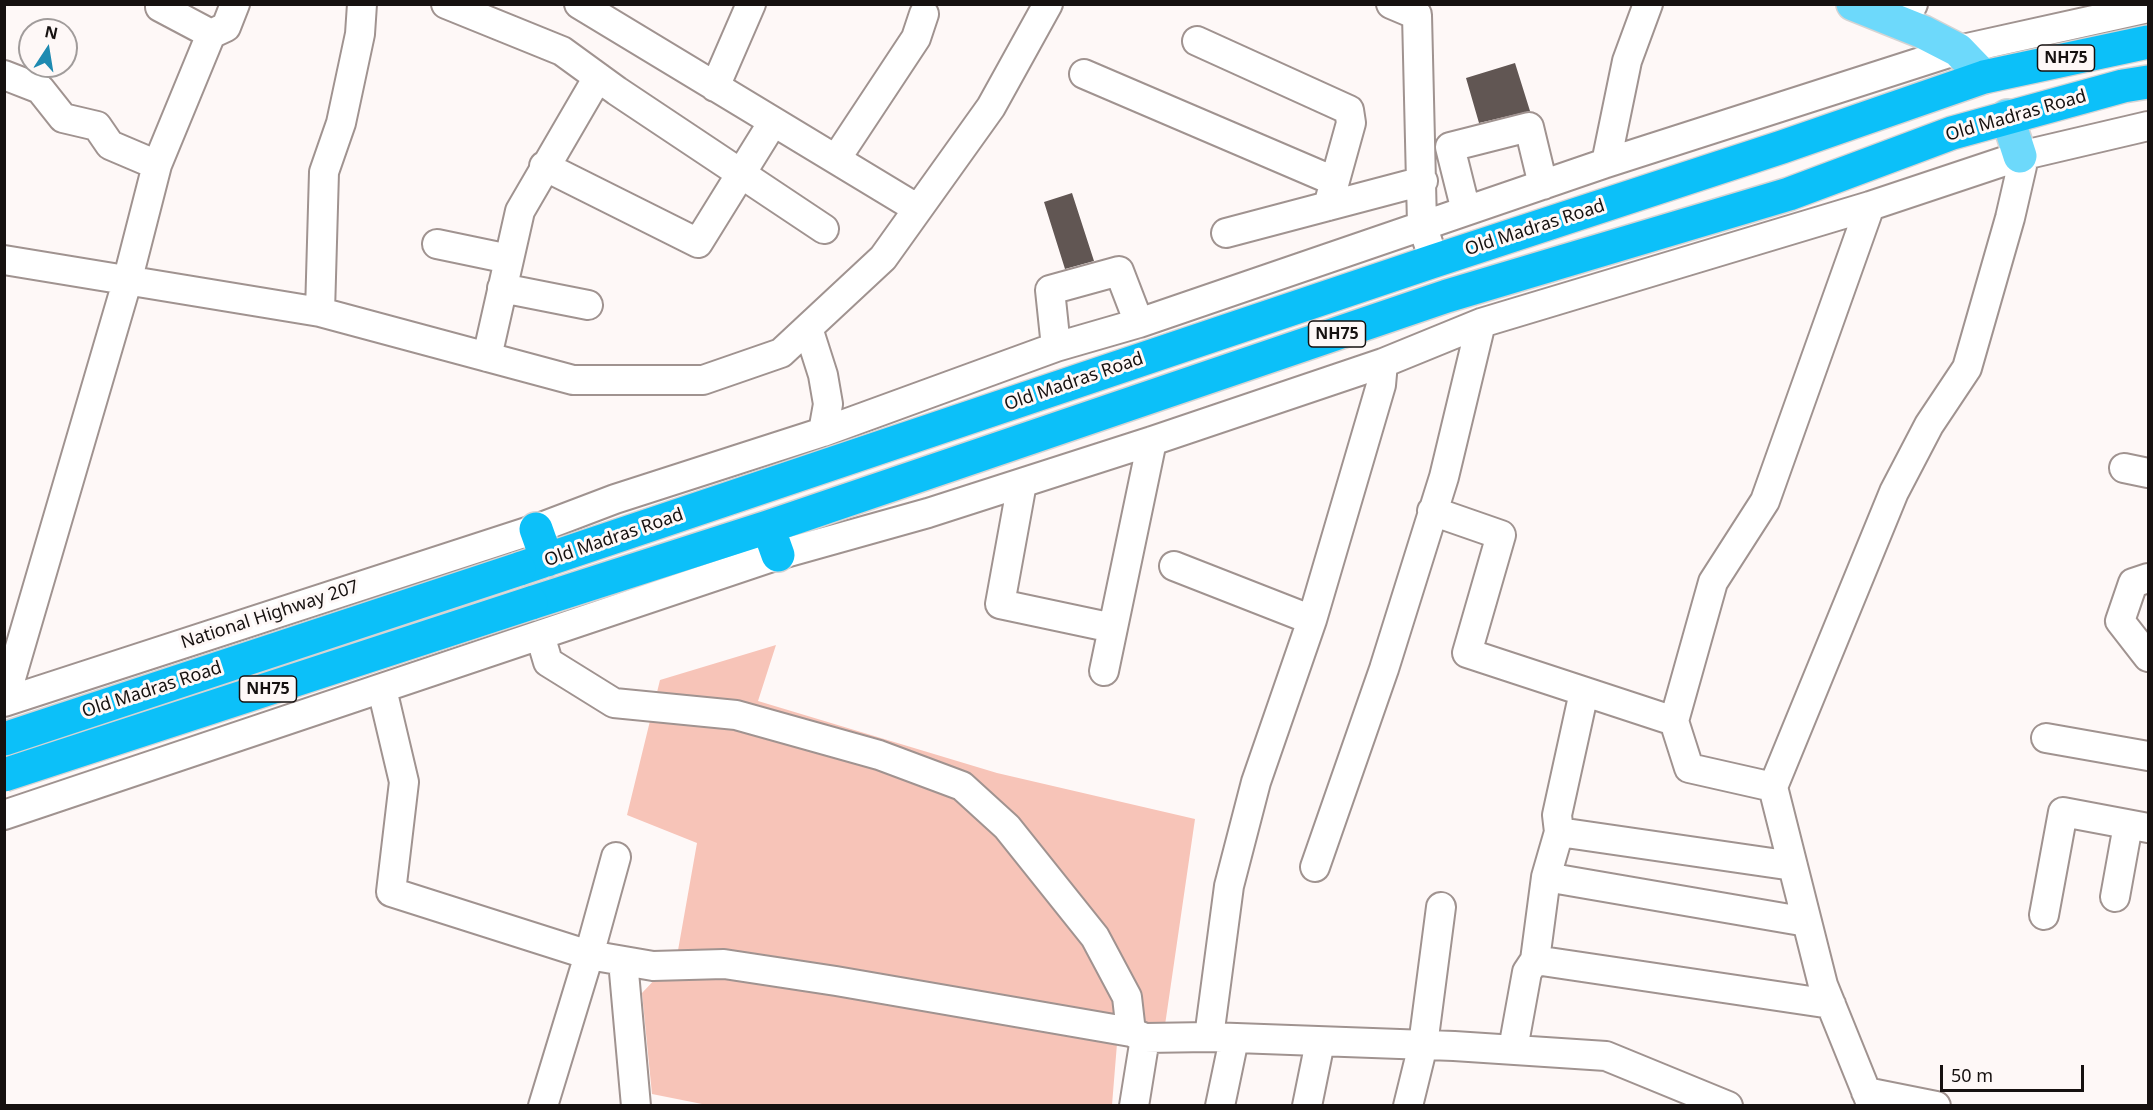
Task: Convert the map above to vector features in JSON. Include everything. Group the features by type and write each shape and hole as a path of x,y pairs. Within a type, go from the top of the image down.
{"highway":[{"name":"Old Madras Road","path":"4,739 533,565 1434,261 1782,147 1984,77 2148,42"},
{"name":"Old Madras Road","path":"4,775 531,603 773,541 1447,296 1790,194 1952,133 2007,116 2122,86 2148,82"},
{"path":"533,565 536,529"}],"main road":[{"path":"1853,4 1908,14 1958,50 1984,77"},
{"path":"2007,116 2020,156"}],"street":[{"path":"44,802 4,702 127,282 158,165 211,34 226,27 236,4"},
{"path":"320,312 324,172 341,123 360,34 362,4"},
{"path":"446,4 562,51 824,229"},
{"path":"579,4 918,209"},
{"path":"716,87 751,4"},
{"path":"4,260 320,312 573,380 703,380 781,353 883,258 991,107 1048,4"},
{"path":"1391,4 1417,15 1423,180 1422,224 1434,261"},
{"path":"1606,163 1627,61 1648,4"},
{"path":"156,5 211,34"},
{"name":"National Highway 207","path":"4,702 536,529 615,499 823,432 1056,347 1139,323 1422,224 1606,163 2081,13 2145,7"},
{"path":"836,159 916,38 924,14"},
{"path":"1197,41 1348,110 1351,123 1331,193"},
{"path":"1084,74 1331,193"},
{"path":"4,75 40,89 63,118 97,126 110,145 158,165"},
{"path":"487,357 520,211 544,166 598,77"},
{"path":"544,166 698,243 774,122"},
{"path":"1466,211 1450,147 1529,127 1543,185"},
{"path":"4,815 540,635 773,541 928,513 1383,363 1481,323 1870,206 2020,156 2142,132"},
{"path":"1936,1106 1869,1099 1831,1004 1807,922 1773,787 1894,492 1929,425 1967,368 2010,218 2022,166 2020,156"},
{"path":"1226,233 1331,193 1423,180"},
{"path":"1773,787 1689,768 1674,722 1713,582 1765,501 1870,206"},
{"path":"437,244 509,260"},
{"path":"1056,347 1050,290 1119,271 1139,323"},
{"path":"502,288 588,305"},
{"path":"1314,867 1384,669 1444,477 1481,323"},
{"path":"808,328 824,375 828,404 823,432"},
{"path":"1220,1106 1229,886 1256,782 1312,620 1381,385 1383,363"},
{"path":"1104,671 1152,441"},
{"path":"1022,483 1000,604 1113,628"},
{"path":"1432,512 1501,535 1467,653 1674,722"},
{"path":"1174,566 1312,620"},
{"path":"2148,578 2133,583 2120,621 2148,657"},
{"path":"540,635 548,662 614,703 736,715 879,755 962,786 1007,827 1095,937 1127,997 1138,1035 1134,1106"},
{"path":"382,689 404,782 391,892 589,955 653,966 724,964 1138,1035 1513,1049 1606,1056 1728,1106"},
{"path":"1513,1049 1527,972 1535,960 1546,877 1559,832 1557,815 1584,692"},
{"path":"2046,738 2148,756"},
{"path":"2044,915 2063,812 2138,826 2115,897"},
{"path":"1559,832 1793,866"},
{"path":"543,1106 616,857"},
{"path":"1546,877 1807,922"},
{"path":"1408,1106 1423,1045 1441,907"},
{"path":"1535,960 1831,1004"},
{"path":"623,961 636,1106"},
{"path":"1307,1106 1320,1041"}],"shaded area":[{"path":"776,645 758,701 997,773 1195,819 1165,1025 1119,1019 1112,1105 712,1106 652,1094 642,993 677,956 697,843 627,815 660,680"}],"building":[{"path":"1515,63 1530,111 1479,123 1466,78"},
{"path":"1072,193 1094,261 1065,269 1044,202"}]}
